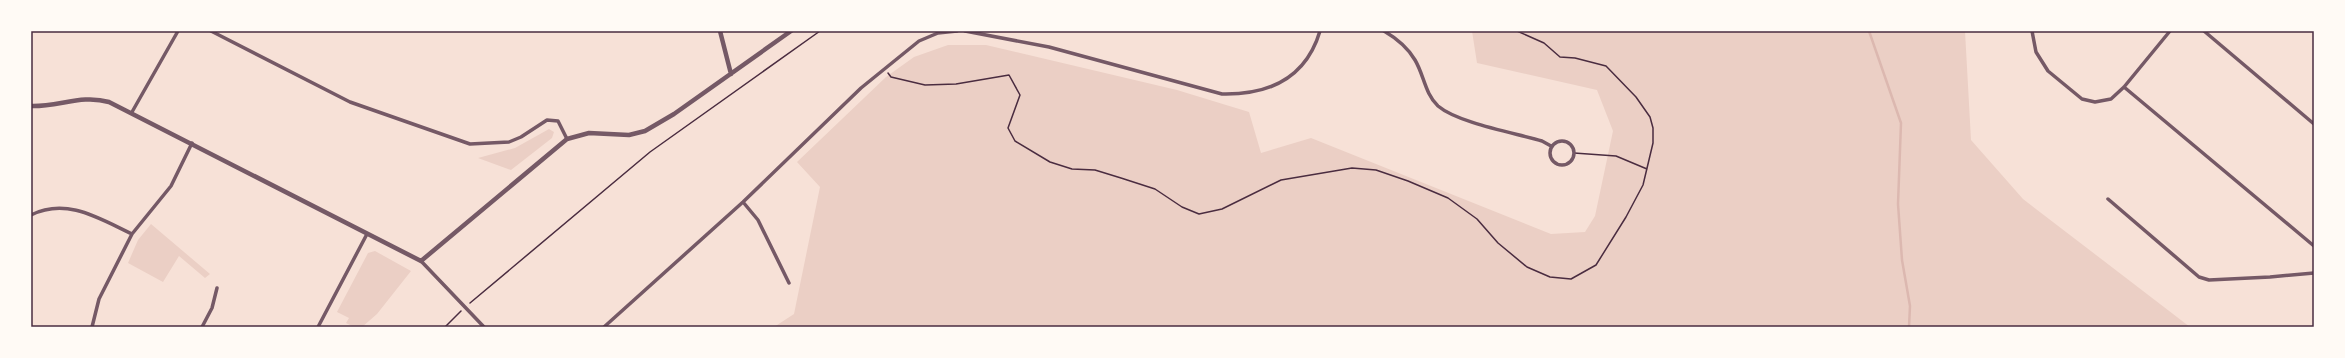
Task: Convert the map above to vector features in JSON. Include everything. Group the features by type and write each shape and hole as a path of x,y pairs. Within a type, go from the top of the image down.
{"street":[{"path":"132,112 178,31"},
{"path":"211,31 350,102 470,144 509,142 521,137 542,122 553,119 558,121 567,139"},
{"path":"720,31 731,74"},
{"path":"421,261 567,139 589,133 629,135 645,132 731,74 791,31"},
{"path":"604,327 743,202 833,114 884,69 920,41 938,33 957,31"},
{"path":"965,31 998,36 1049,47 1222,94 1244,95 1263,91 1278,85 1295,72 1309,57 1320,31"},
{"path":"998,36 999,31"},
{"path":"1384,31 1396,38 1415,60 1428,93 1437,105 1451,115 1542,141 1551,146"},
{"path":"2032,31 2036,52 2048,72 2082,99 2095,102 2111,99 2124,87 2170,31"},
{"path":"2204,31 2314,124"},
{"path":"2124,87 2314,246"},
{"path":"31,106 93,98 109,102 132,112 421,261 484,327"},
{"path":"1559,141 1566,141 1572,146 1574,153 1568,163 1557,164 1550,156 1551,146 1559,141"},
{"path":"92,327 99,299 132,234 171,186 192,144"},
{"path":"2108,198 2199,278 2209,280 2270,277 2314,272"},
{"path":"743,202 758,220 790,283"},
{"path":"31,215 38,212 61,208 81,210 132,234"},
{"path":"318,327 367,234"},
{"path":"202,327 212,308 217,288"}],"path":[{"path":"445,327 466,307 650,152 820,31"},
{"path":"884,69 892,77 925,84 956,84 1009,75 1020,95 1008,128 1015,141 1050,162 1072,169 1094,170 1121,178 1155,190 1182,208 1199,214 1222,209 1281,180 1352,168 1376,170 1408,181 1448,198 1477,219 1498,243 1527,267 1550,277 1572,279 1596,265 1626,217 1643,185 1653,143 1653,128 1650,117 1636,97 1606,66 1575,58 1560,57 1544,42 1517,31"},
{"path":"1574,153 1616,156 1647,169"}],"shaded area":[{"path":"1472,31 1965,31 1971,140 2023,199 2190,327 774,327 794,314 820,187 797,162 886,77 914,57 948,45 986,45 1177,90 1249,112 1261,153 1311,138 1551,234 1585,232 1595,216 1613,131 1597,90 1477,63"},
{"path":"549,129 554,132 552,138 511,170 478,158 515,148"},
{"path":"151,224 210,274 205,278 179,256 163,282 128,263 138,240"},
{"path":"375,251 411,271 377,314 362,327 354,327 346,323 349,318 337,312 368,253"}],"waterway":[{"path":"1869,31 1901,123 1898,204 1902,260 1910,306 1909,327"}]}
